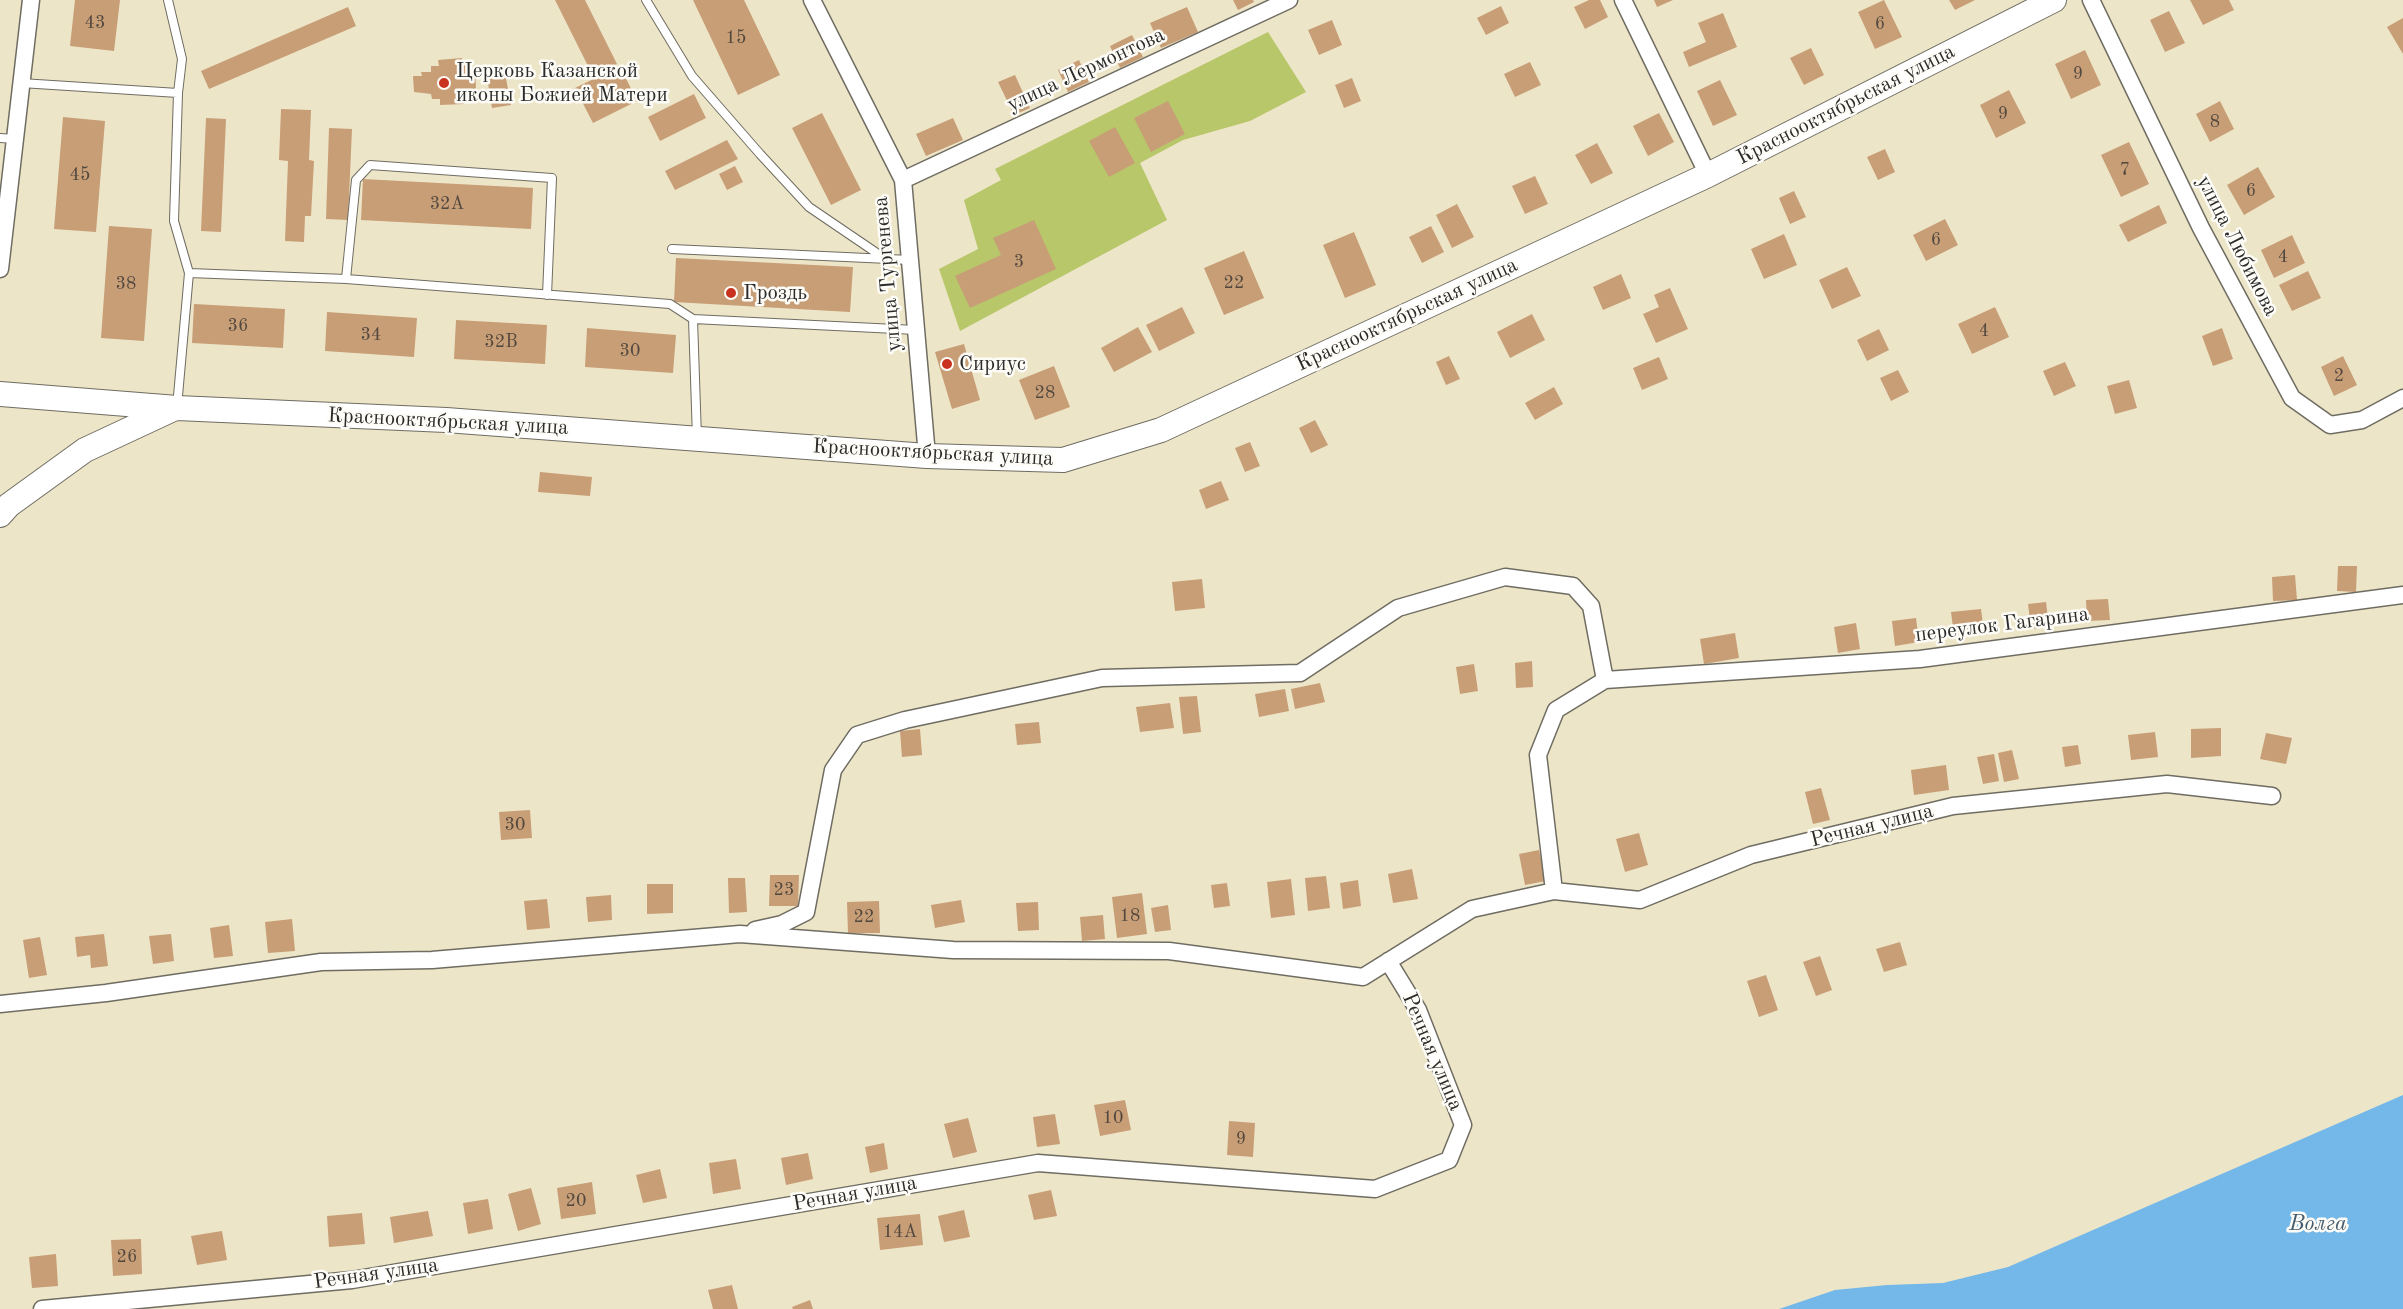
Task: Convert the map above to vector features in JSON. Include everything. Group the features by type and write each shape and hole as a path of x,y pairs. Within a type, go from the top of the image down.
{"street":[{"path":"0,269 7,139 21,83 31,0"},
{"name":"улица Тургенева","path":"812,0 903,180 927,456"},
{"name":"улица Лермонтова","path":"903,180 1288,0"},
{"path":"1623,0 1708,175"},
{"name":"Краснооктябрьская улица","path":"0,394 177,408 447,420 927,456 1063,459 1161,430 1708,175 2054,0"},
{"name":"улица Любимова","path":"2091,0 2201,228 2292,398 2330,425 2362,420 2403,398"},
{"path":"0,515 9,505 85,450 177,408"},
{"path":"740,934 782,924 806,912 833,770 857,735 905,720 1102,678 1300,673 1398,608 1505,577 1573,586 1591,606 1605,680 1556,710 1538,755 1554,891"},
{"name":"переулок Гагарина","path":"1605,680 1920,659 2403,595"},
{"name":"Речная улица","path":"0,1004 106,993 321,962 432,960 740,934 952,950 1169,951 1364,977 1472,909 1554,891 1640,900 1751,855 1953,806 2167,784 2272,796"},
{"name":"Речная улица","path":"42,1309 352,1280 1038,1163 1375,1189 1449,1160 1463,1125 1419,1010 1388,961"}],"lane":[{"path":"168,0 182,59 178,93 174,221 189,273 177,408"},
{"path":"646,0 692,76 809,207 887,260"},
{"path":"21,83 178,93"},
{"path":"346,279 356,180 370,165 541,177 552,178 547,295"},
{"path":"672,249 910,260"},
{"path":"189,273 346,279 670,304 693,319 916,330"},
{"path":"693,319 697,438"}],"green space":[{"path":"1268,32 1306,92 1250,121 1183,140 1140,163 1167,220 960,331 939,269 978,249 964,200 1001,180 995,169"}],"water":[{"name":"Волга","path":"2403,1095 2403,1309 1779,1309 1835,1290 1943,1283 2008,1267"}],"building":[{"path":"75,0 120,0 114,51 70,46"},
{"path":"555,0 585,0 617,64 593,76"},
{"path":"693,0 744,0 780,75 738,95"},
{"path":"1233,0 1253,0 1254,2 1238,10"},
{"path":"1589,0 1600,0 1608,17 1585,29 1574,7"},
{"path":"1654,0 1673,0 1657,7"},
{"path":"1884,0 1902,37 1875,49 1858,12"},
{"path":"1949,0 1975,0 1955,10"},
{"path":"2190,0 2229,0 2234,10 2203,25"},
{"path":"1501,6 1509,23 1486,35 1477,18"},
{"path":"348,7 356,26 209,89 201,71"},
{"path":"1187,7 1198,32 1161,48 1150,23"},
{"path":"2169,11 2185,43 2165,52 2150,20"},
{"path":"1723,13 1737,47 1689,67 1683,52 1706,42 1698,23"},
{"path":"2403,18 2403,54 2387,27"},
{"path":"1332,20 1342,45 1319,55 1308,30"},
{"path":"1132,35 1143,57 1120,68 1110,46"},
{"path":"1811,48 1824,75 1804,85 1790,58"},
{"path":"2085,50 2101,85 2071,99 2055,64"},
{"name":"Церковь Казанской иконы Божией Матери","path":"462,58 462,65 468,64 468,68 475,68 476,89 471,90 471,97 463,97 464,104 440,105 440,99 432,99 431,94 414,92 413,76 422,76 421,72 431,72 431,66 439,66 438,60"},
{"path":"1079,60 1089,82 1068,92 1058,70"},
{"path":"1530,62 1541,85 1515,97 1504,74"},
{"path":"620,66 637,101 593,123 575,88"},
{"path":"504,68 511,105 492,108 486,71"},
{"path":"1015,75 1030,108 1014,115 998,82"},
{"path":"1352,78 1361,101 1344,108 1335,85"},
{"path":"1720,80 1737,115 1713,126 1697,91"},
{"path":"2009,90 2026,123 1996,138 1980,105"},
{"path":"694,94 706,118 660,141 648,117"},
{"path":"1168,101 1185,134 1151,152 1134,118"},
{"path":"2220,101 2234,129 2210,142 2196,114"},
{"path":"281,109 311,110 309,160 314,161 311,216 305,216 304,242 285,241 288,161 279,160"},
{"path":"822,113 861,190 831,205 792,128"},
{"path":"1659,113 1674,142 1648,156 1633,126"},
{"path":"63,117 105,121 96,232 54,229"},
{"path":"206,118 226,119 221,232 201,231"},
{"path":"953,118 963,140 926,156 916,134"},
{"path":"1115,127 1135,163 1109,177 1089,141"},
{"path":"329,128 352,129 348,220 326,219"},
{"path":"727,140 738,159 675,190 665,171"},
{"path":"2129,142 2149,184 2121,197 2101,155"},
{"path":"1597,143 1613,173 1591,184 1575,155"},
{"path":"1885,149 1895,172 1878,180 1867,157"},
{"path":"735,166 743,182 727,190 719,174"},
{"path":"2258,167 2275,197 2244,215 2227,185"},
{"path":"1535,176 1548,204 1525,214 1512,186"},
{"path":"363,179 533,188 531,229 361,220"},
{"path":"1794,191 1806,217 1790,224 1779,198"},
{"path":"1457,204 1474,237 1452,248 1436,215"},
{"path":"2159,205 2167,223 2128,242 2119,225"},
{"path":"1945,219 1958,245 1926,261 1913,235"},
{"path":"1034,220 1056,269 970,308 955,276 1001,255 993,238"},
{"path":"109,226 152,229 144,341 101,338"},
{"path":"1431,226 1444,252 1422,263 1409,237"},
{"path":"1354,232 1376,285 1345,298 1323,245"},
{"path":"1784,234 1797,265 1764,279 1751,249"},
{"path":"2292,235 2305,263 2274,278 2261,250"},
{"path":"1244,251 1264,298 1224,315 1204,268"},
{"path":"676,258 853,267 850,312 674,302"},
{"path":"1847,267 1861,296 1832,309 1819,280"},
{"path":"2308,271 2321,298 2292,311 2279,285"},
{"path":"1621,274 1631,298 1603,310 1593,287"},
{"path":"1670,288 1688,329 1656,343 1643,314 1659,307 1654,295"},
{"path":"194,304 285,309 283,348 192,343"},
{"path":"1182,307 1195,333 1159,351 1146,325"},
{"path":"1995,307 2009,337 1972,354 1958,324"},
{"path":"327,312 417,318 414,357 325,351"},
{"path":"1532,314 1545,340 1510,358 1497,332"},
{"path":"456,320 547,325 545,364 454,359"},
{"path":"1138,327 1152,352 1114,372 1101,348"},
{"path":"587,328 676,335 673,373 585,367"},
{"path":"2222,328 2233,359 2213,366 2202,336"},
{"path":"1879,329 1889,350 1867,361 1857,340"},
{"path":"964,344 980,400 952,409 935,352"},
{"path":"1449,356 1460,379 1446,385 1436,362"},
{"path":"2343,356 2357,385 2334,396 2321,367"},
{"path":"1659,357 1668,379 1642,390 1633,368"},
{"path":"2065,362 2076,386 2054,396 2043,371"},
{"path":"1054,366 1070,407 1035,420 1019,380"},
{"path":"1898,370 1909,392 1891,401 1880,378"},
{"path":"2129,380 2137,408 2115,414 2107,386"},
{"path":"1554,387 1563,404 1535,420 1525,403"},
{"path":"1315,420 1328,445 1311,453 1299,428"},
{"path":"1250,442 1260,466 1245,472 1235,448"},
{"path":"540,472 592,477 590,496 538,492"},
{"path":"1221,481 1229,500 1206,509 1199,490"},
{"path":"2338,566 2357,566 2356,592 2337,591"},
{"path":"2295,575 2297,600 2273,601 2272,577"},
{"path":"1202,579 1205,608 1175,611 1172,582"},
{"path":"2108,599 2110,620 2087,621 2086,600"},
{"path":"2046,602 2049,627 2031,629 2028,604"},
{"path":"1981,609 1984,632 1954,635 1951,612"},
{"path":"1916,618 1919,642 1895,646 1892,621"},
{"path":"1856,623 1860,649 1838,653 1834,627"},
{"path":"1735,633 1739,658 1704,664 1700,639"},
{"path":"1532,661 1533,687 1516,688 1515,663"},
{"path":"1474,664 1478,691 1460,694 1456,667"},
{"path":"1320,683 1325,702 1295,709 1291,689"},
{"path":"1285,689 1289,711 1259,717 1255,694"},
{"path":"1197,696 1201,732 1183,734 1179,697"},
{"path":"1170,703 1174,728 1140,732 1136,707"},
{"path":"1039,722 1041,743 1017,745 1015,724"},
{"path":"2221,728 2221,756 2191,758 2191,729"},
{"path":"920,729 922,755 902,757 900,731"},
{"path":"2155,732 2158,757 2131,760 2128,735"},
{"path":"2266,733 2292,738 2286,764 2260,759"},
{"path":"2078,745 2081,764 2065,767 2062,747"},
{"path":"2012,750 2019,779 2004,782 1998,753"},
{"path":"1994,754 1999,781 1983,784 1977,757"},
{"path":"1946,765 1949,790 1914,795 1911,770"},
{"path":"1821,788 1830,820 1813,824 1805,792"},
{"path":"530,810 532,838 501,840 499,812"},
{"path":"1639,833 1648,865 1625,872 1616,839"},
{"path":"1539,850 1546,881 1525,885 1519,854"},
{"path":"1412,869 1418,899 1393,903 1388,874"},
{"path":"770,875 799,875 798,906 769,906"},
{"path":"1326,876 1330,908 1308,911 1305,878"},
{"path":"728,878 745,878 747,912 729,913"},
{"path":"1291,879 1295,915 1271,918 1267,882"},
{"path":"1358,880 1361,906 1343,909 1340,883"},
{"path":"1227,883 1230,906 1214,908 1211,885"},
{"path":"647,884 673,884 673,913 647,914"},
{"path":"1142,893 1147,934 1117,938 1112,897"},
{"path":"611,895 612,920 588,922 586,897"},
{"path":"547,899 550,928 527,930 524,901"},
{"path":"961,900 965,922 935,928 931,905"},
{"path":"879,901 880,933 848,933 847,902"},
{"path":"1038,902 1039,930 1018,931 1016,903"},
{"path":"1168,905 1171,930 1155,932 1151,908"},
{"path":"1103,915 1105,939 1082,941 1080,917"},
{"path":"292,919 295,951 268,953 265,922"},
{"path":"229,925 233,956 214,958 210,928"},
{"path":"104,934 108,966 91,968 90,955 77,957 75,937"},
{"path":"171,934 174,961 153,964 149,936"},
{"path":"40,937 47,975 29,978 23,940"},
{"path":"1900,942 1907,965 1884,972 1876,949"},
{"path":"1820,956 1832,990 1816,996 1803,962"},
{"path":"1766,975 1778,1010 1759,1017 1747,981"},
{"path":"1125,1100 1131,1130 1100,1136 1094,1105"},
{"path":"1055,1114 1060,1144 1037,1147 1033,1117"},
{"path":"968,1118 977,1152 953,1158 944,1124"},
{"path":"1229,1121 1255,1123 1253,1157 1227,1155"},
{"path":"884,1143 888,1169 870,1173 865,1147"},
{"path":"808,1153 813,1179 786,1185 781,1158"},
{"path":"736,1159 741,1189 713,1194 709,1163"},
{"path":"660,1169 667,1198 643,1203 636,1175"},
{"path":"592,1182 596,1214 561,1219 557,1188"},
{"path":"531,1188 541,1224 518,1231 508,1194"},
{"path":"1051,1190 1057,1216 1034,1220 1028,1195"},
{"path":"488,1199 493,1229 468,1234 463,1203"},
{"path":"964,1210 970,1237 944,1242 938,1216"},
{"path":"428,1211 433,1236 394,1243 390,1217"},
{"path":"362,1213 365,1244 329,1247 327,1216"},
{"path":"920,1214 923,1245 880,1250 877,1218"},
{"path":"222,1231 227,1260 197,1265 191,1236"},
{"path":"141,1239 142,1274 113,1276 111,1240"},
{"path":"56,1254 58,1286 32,1288 29,1257"},
{"path":"732,1285 738,1309 713,1309 708,1290"},
{"path":"810,1300 813,1309 793,1309 792,1307"}],"place":[{"name":"Церковь Казанской иконы Божией Матери","path":"444,83"},
{"name":"Гроздь","path":"731,293"},
{"name":"Сириус","path":"947,364"}]}
